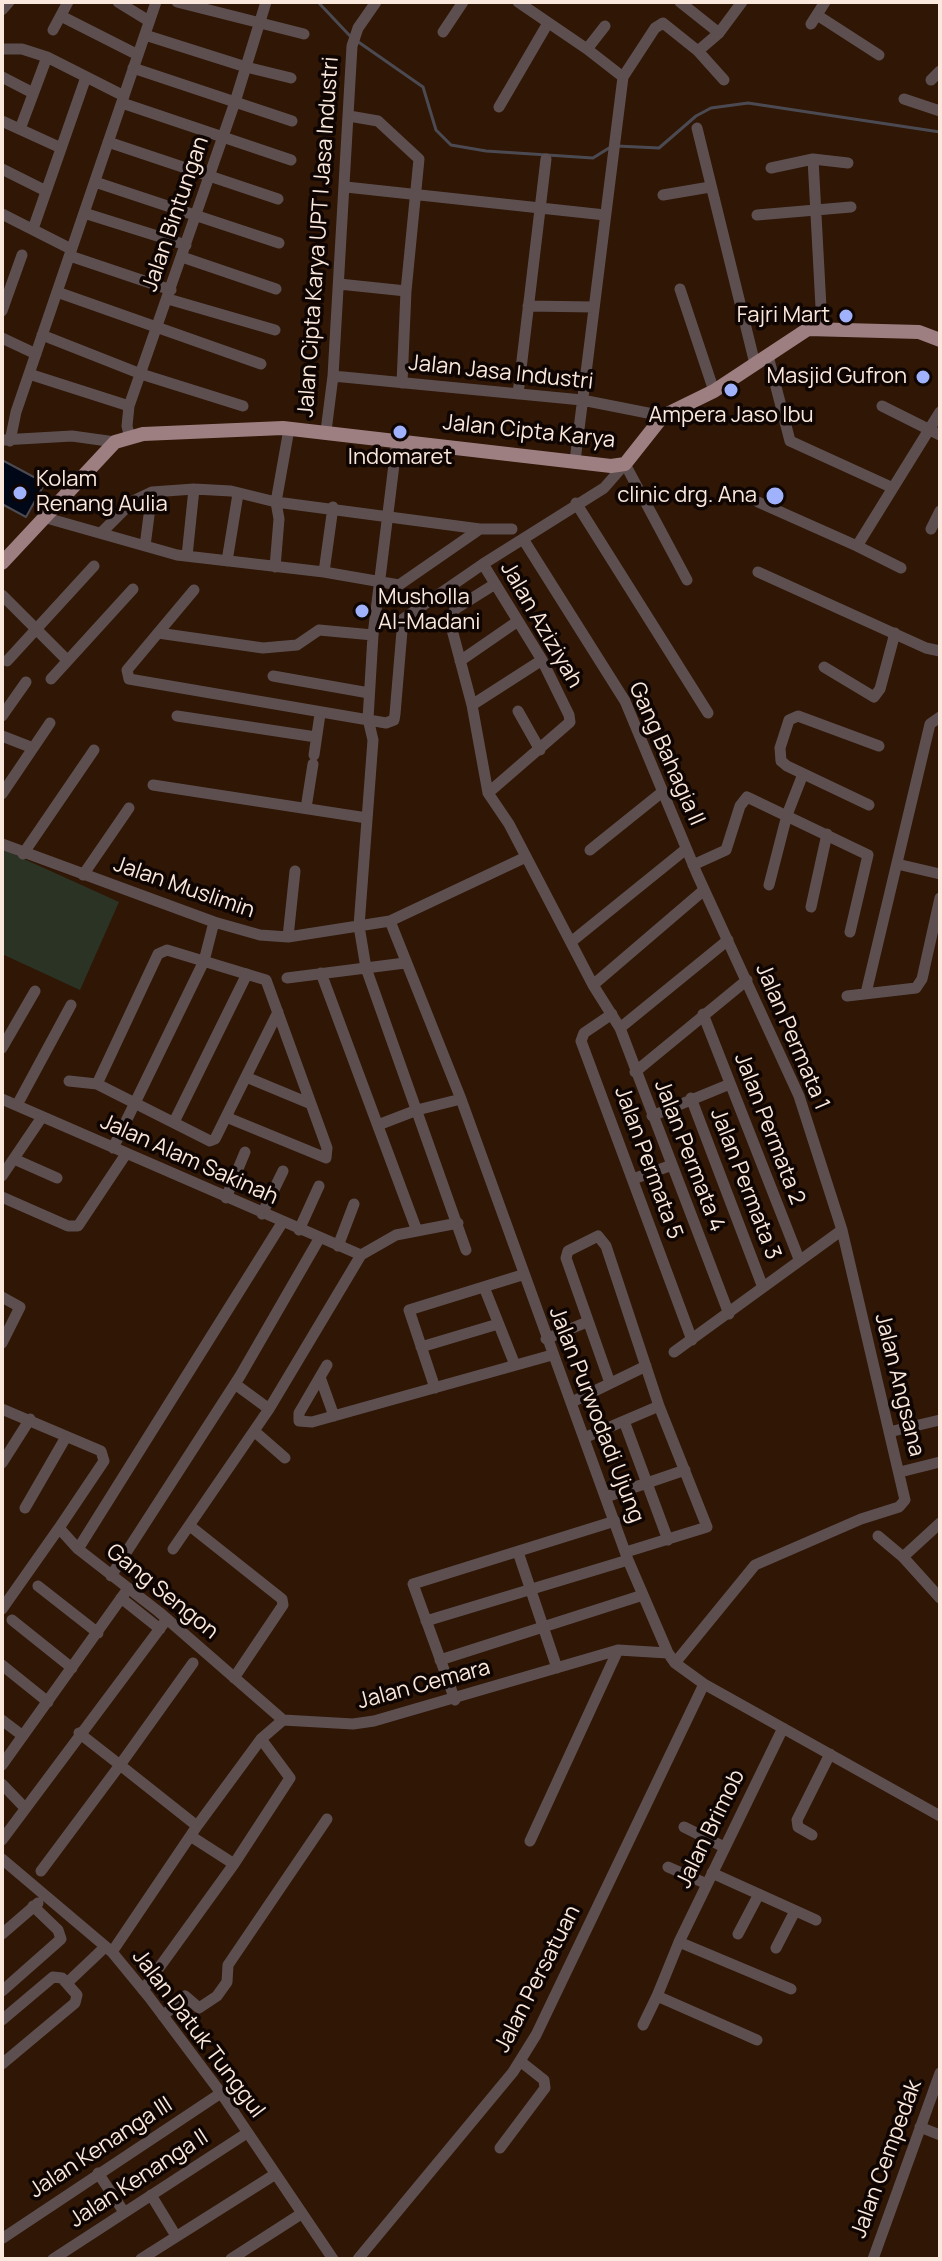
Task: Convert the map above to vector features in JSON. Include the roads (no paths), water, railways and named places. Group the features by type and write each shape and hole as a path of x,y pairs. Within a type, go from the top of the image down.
{"main road":[{"name":"Jalan Cipta Karya","path":"123,440 216,428 289,429 625,464 663,416 714,391 808,329 822,326 919,332 940,340"},
{"path":"2,563 123,440"}],"street":[{"path":"2,10 9,2"},
{"path":"53,30 68,2"},
{"path":"118,2 149,21"},
{"path":"123,440 72,436 6,440 156,2"},
{"path":"177,2 304,34"},
{"name":"Jalan Bintungan","path":"123,440 129,406 170,294 266,2"},
{"name":"Jalan Cipta Karya UPT I Jasa Industri","path":"326,431 333,376 346,187 352,46 358,28 376,2"},
{"path":"443,32 463,2"},
{"path":"518,2 623,77"},
{"path":"680,2 719,33"},
{"path":"698,51 719,33 742,2"},
{"path":"825,2 814,20 879,55"},
{"path":"61,16 138,55"},
{"path":"499,107 548,23"},
{"path":"575,461 623,77 660,24 698,51 724,80"},
{"path":"587,49 605,26"},
{"path":"145,35 291,78"},
{"path":"2,49 22,49 47,57 123,100 291,160"},
{"path":"20,129 47,57"},
{"path":"133,68 292,121"},
{"path":"2,77 33,93"},
{"path":"33,229 86,77"},
{"path":"904,99 940,111"},
{"path":"349,116 378,121 415,152 419,159 406,291 402,383"},
{"path":"2,121 61,148"},
{"path":"697,128 710,187 790,441 893,488"},
{"path":"108,142 278,199"},
{"path":"518,394 546,159"},
{"path":"771,168 813,159 848,163"},
{"path":"813,159 822,326"},
{"path":"2,169 46,191"},
{"path":"95,182 279,243"},
{"path":"346,187 541,205 605,215"},
{"path":"663,195 710,187"},
{"path":"757,215 851,207"},
{"path":"84,213 186,245"},
{"path":"2,214 71,253 170,294 275,330"},
{"path":"2,311 22,255"},
{"path":"182,257 276,289"},
{"path":"339,284 406,291"},
{"path":"680,289 714,391"},
{"path":"57,292 261,364"},
{"path":"528,306 594,307"},
{"path":"42,335 141,374 243,406"},
{"path":"2,338 36,354"},
{"path":"29,374 129,406"},
{"name":"Jalan Jasa Industri","path":"333,376 582,400 663,416"},
{"path":"882,406 935,432"},
{"path":"857,546 893,488 935,432 940,412"},
{"path":"275,567 279,519 276,502 289,429"},
{"path":"397,440 373,635 369,693 369,722 373,740 359,926 366,968 466,1250"},
{"path":"625,464 687,580"},
{"name":"Jalan Aziziyah","path":"488,793 570,722 542,660 483,564 604,488 625,464"},
{"path":"187,556 194,489"},
{"path":"101,533 133,501 152,492 194,489 480,529 512,529"},
{"path":"145,546 152,492"},
{"path":"227,561 238,494"},
{"path":"758,502 901,568"},
{"path":"576,503 708,713"},
{"path":"324,572 333,507"},
{"path":"931,529 940,511"},
{"path":"50,519 187,556 405,584 480,529"},
{"name":"Gang Bahagia ll","path":"523,539 625,701 693,865"},
{"path":"194,590 127,670 129,679 369,722 394,720 403,619 483,564"},
{"path":"7,661 94,566"},
{"path":"758,572 940,651"},
{"path":"488,793 451,615 455,609 495,584"},
{"path":"51,679 133,589"},
{"path":"2,595 67,660"},
{"path":"460,661 518,621"},
{"path":"158,633 263,648 297,645 319,630 373,635"},
{"path":"824,667 874,697 880,689 895,633"},
{"path":"472,705 542,660"},
{"path":"273,676 369,693"},
{"path":"2,716 26,682"},
{"path":"518,711 540,750"},
{"path":"306,808 320,714"},
{"path":"177,716 316,737"},
{"path":"869,805 803,774 781,761 779,755 789,720 794,716 879,746"},
{"path":"866,993 930,724 940,717"},
{"path":"2,794 50,723"},
{"path":"2,736 33,748"},
{"path":"23,854 94,750"},
{"path":"769,885 787,815 803,774"},
{"path":"153,785 367,818"},
{"name":"Jalan Permata 4","path":"488,793 526,857 593,985 620,1028 729,1314"},
{"path":"590,850 661,793"},
{"path":"693,865 726,850 740,806 747,797 863,851 869,858 850,932"},
{"path":"83,875 129,808"},
{"path":"811,907 827,834"},
{"name":"Jalan Muslimin","path":"2,844 214,922 260,935 288,937 359,926"},
{"path":"571,942 686,849"},
{"path":"359,926 390,921 526,857"},
{"path":"897,864 940,874"},
{"name":"Jalan Permata 1","path":"693,865 799,1096 842,1230"},
{"path":"288,937 295,871"},
{"path":"593,985 704,890"},
{"path":"847,996 909,990 920,984 940,898"},
{"name":"Jalan Purwodadi Ujung","path":"390,921 461,1099 522,1275 627,1556 672,1658"},
{"path":"113,1148 204,961 214,922"},
{"path":"620,1028 728,940"},
{"path":"97,1084 158,954 167,950 266,980 327,1148 325,1158 226,1117"},
{"path":"287,978 405,963"},
{"path":"321,973 417,1231"},
{"path":"175,1120 247,974"},
{"path":"635,1072 747,980"},
{"path":"2,1048 35,991"},
{"path":"7,1104 71,1005"},
{"path":"69,1081 97,1084 175,1120 210,1141 215,1139 278,1012"},
{"name":"Jalan Permata 5","path":"612,1014 584,1033 581,1041 692,1340"},
{"name":"Jalan Permata 2","path":"703,1014 799,1259"},
{"path":"246,1077 311,1104"},
{"path":"652,1116 730,1084"},
{"name":"Jalan Permata 3","path":"691,1098 762,1285"},
{"path":"378,1125 417,1110 461,1099"},
{"name":"Jalan Alam Sakinah","path":"7,1104 361,1255"},
{"path":"2,1176 42,1117"},
{"path":"226,1198 245,1152"},
{"path":"2,1197 68,1226 78,1226 126,1154"},
{"path":"14,1159 57,1178"},
{"path":"633,1179 672,1165"},
{"path":"262,1214 283,1171"},
{"path":"299,1230 319,1186"},
{"path":"338,1246 354,1204"},
{"path":"78,1549 282,1223"},
{"path":"173,1549 269,1409 361,1255 396,1235 458,1223"},
{"path":"674,1352 729,1314 762,1285 842,1230"},
{"name":"Jalan Angsana","path":"672,1658 755,1565 903,1504 900,1472 842,1230"},
{"path":"426,1621 530,1589 707,1527 659,1406 606,1246 598,1236 566,1255 610,1383"},
{"path":"111,1576 235,1384 319,1239"},
{"path":"435,1388 409,1310 522,1275"},
{"path":"484,1287 515,1365"},
{"path":"2,1297 20,1307 2,1343"},
{"path":"546,1339 587,1322"},
{"path":"421,1347 498,1324"},
{"path":"327,1365 298,1418 312,1422 552,1355"},
{"path":"572,1402 646,1366"},
{"path":"320,1377 334,1416"},
{"path":"235,1384 269,1409"},
{"path":"584,1438 659,1406"},
{"path":"2,1409 101,1451 104,1461 62,1532 2,1609"},
{"path":"2,1463 30,1419"},
{"path":"889,1432 940,1420"},
{"path":"624,1421 668,1540"},
{"path":"254,1431 285,1458"},
{"path":"25,1508 66,1437"},
{"path":"900,1472 940,1462"},
{"path":"606,1497 685,1470"},
{"path":"455,1700 413,1584 615,1521"},
{"path":"903,1557 940,1523"},
{"path":"190,1526 282,1599 283,1605 234,1678"},
{"name":"Gang Sengon","path":"62,1532 111,1576 124,1594 234,1678 283,1720"},
{"path":"878,1536 939,1594"},
{"path":"518,1552 557,1668"},
{"path":"38,1586 98,1633"},
{"path":"2,1765 124,1594"},
{"path":"440,1660 643,1595"},
{"path":"12,1620 72,1668"},
{"path":"2,1840 163,1624"},
{"path":"530,1841 618,1650"},
{"name":"Jalan Cemara","path":"283,1720 353,1724 455,1700 618,1650 672,1658"},
{"path":"672,1658 704,1684 940,1816"},
{"path":"41,1871 193,1663"},
{"path":"2,1665 48,1702"},
{"name":"Jalan Persatuan","path":"358,2259 520,2061 536,2035 704,1684"},
{"path":"2,1720 23,1736"},
{"path":"67,1983 108,1950 261,1739 283,1720"},
{"name":"Jalan Brimob","path":"643,2025 677,1946 783,1728"},
{"path":"79,1733 234,1864"},
{"path":"143,1990 234,1864 290,1778 261,1739"},
{"path":"812,1835 798,1827 797,1820 830,1754"},
{"path":"2,1784 24,1807"},
{"path":"163,2016 185,1996 199,2008 217,1996 227,1982 228,1965 327,1819"},
{"path":"684,1827 724,1847"},
{"name":"Jalan Datuk Tunggul","path":"2,1859 108,1950 143,1990 221,2093 333,2259"},
{"path":"668,1867 759,1894 816,1920"},
{"path":"738,1934 759,1894"},
{"path":"2,1934 45,1897"},
{"path":"2,1991 61,1939 58,1930 33,1906"},
{"path":"776,1948 795,1911"},
{"path":"677,1946 791,1989"},
{"path":"2,2020 48,1979 62,1978 77,1995 75,2003 2,2064"},
{"path":"657,1996 757,2040"},
{"path":"500,2148 545,2088 544,2080 520,2061"},
{"name":"Jalan Cempedak","path":"876,2258 940,2073"},
{"name":"Jalan Kenanga III","path":"3,2238 221,2093"},
{"path":"920,2127 940,2135"},
{"name":"Jalan Kenanga II","path":"53,2259 247,2133"},
{"path":"98,2173 124,2212"},
{"path":"141,2259 155,2255 176,2236 274,2175"},
{"path":"151,2195 176,2236"},
{"path":"231,2259 301,2214"}],"water":[{"name":"Kolam Renang Aulia","path":"2,460 45,483 26,517 2,504"}],"waterway":[{"path":"318,2 351,37"},
{"path":"357,41 423,87 436,130 451,145 486,151 593,158 609,148"},
{"path":"617,146 659,148 696,116 711,108 748,103 940,132"}],"place":[{"name":"Fajri Mart","path":"846,316"},
{"name":"Masjid Gufron","path":"923,377"},
{"name":"Ampera Jaso Ibu","path":"731,390"},
{"name":"Indomaret","path":"400,432"},
{"name":"Kolam Renang Aulia","path":"20,493"},
{"name":"clinic drg. Ana","path":"775,496"},
{"name":"Musholla Al-Madani","path":"362,611"}]}
